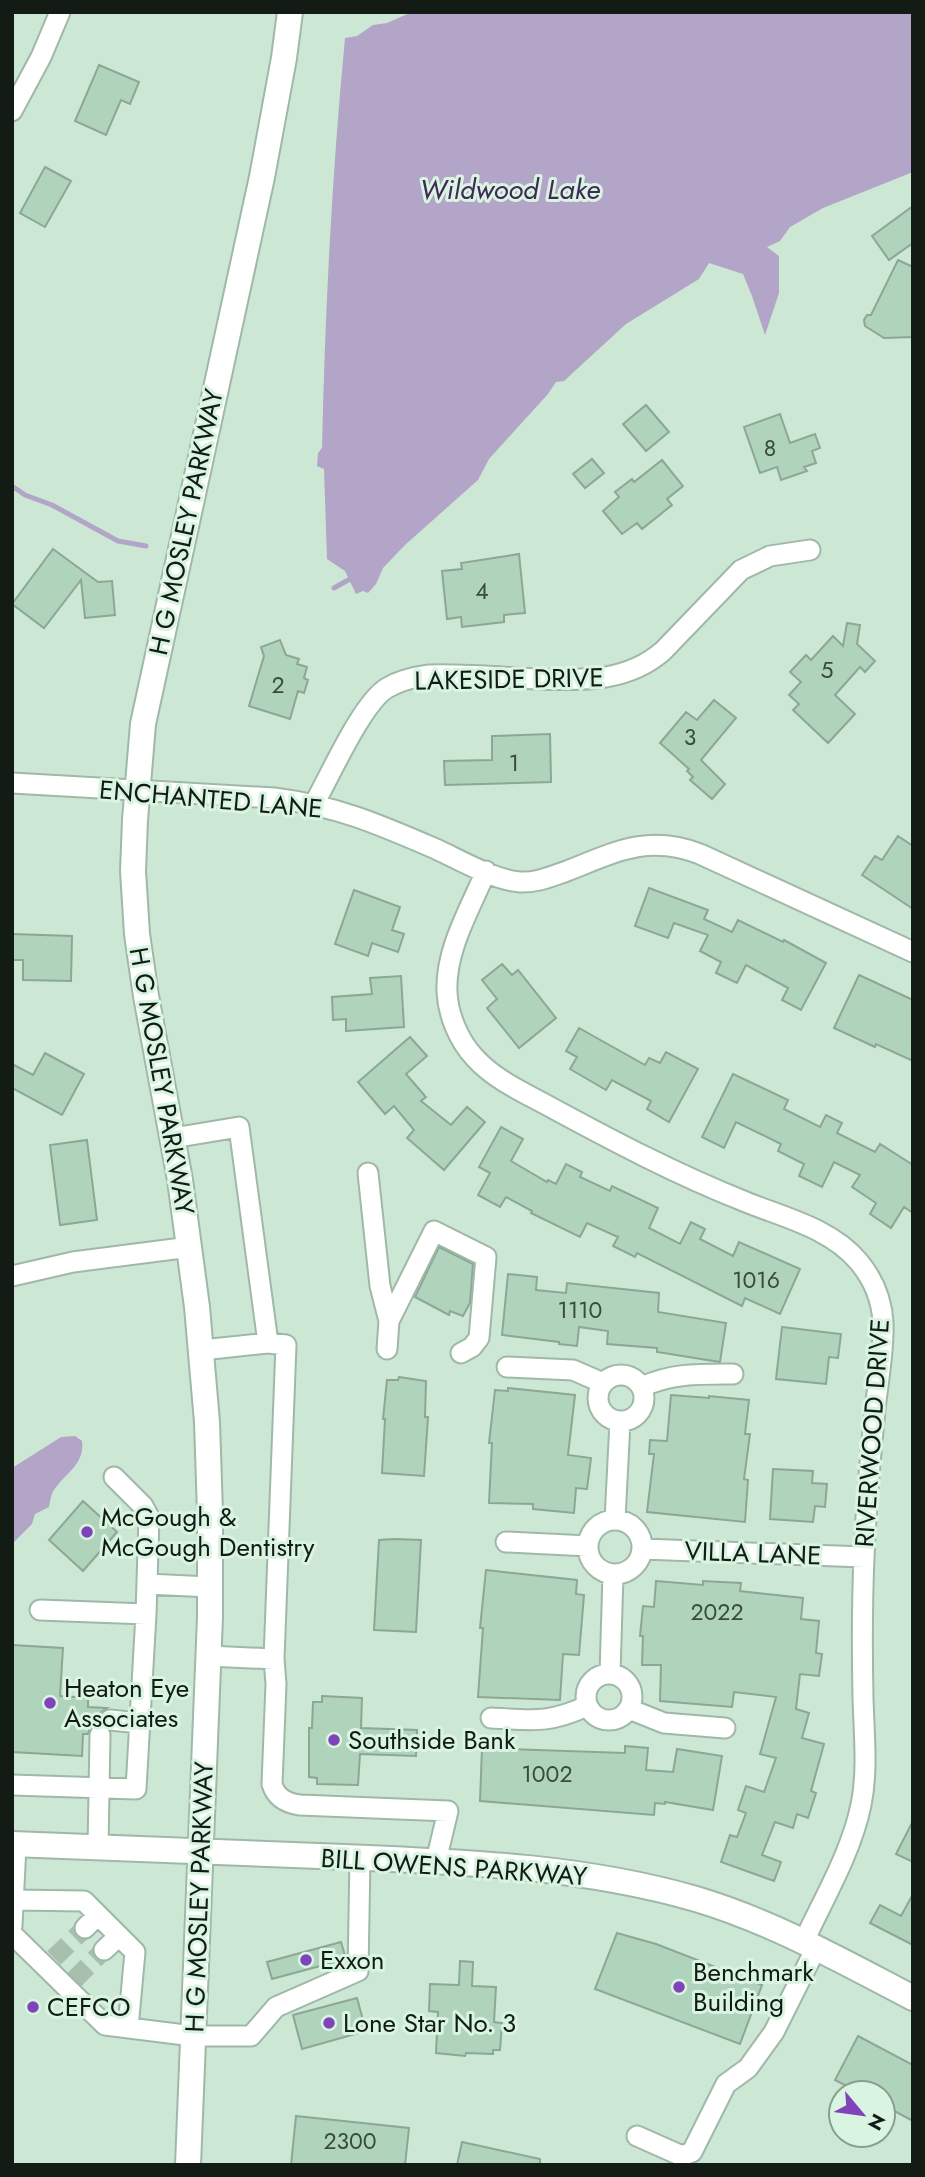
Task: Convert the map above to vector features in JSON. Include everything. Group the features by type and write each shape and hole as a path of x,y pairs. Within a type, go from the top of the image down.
{"main road":[{"name":"H G MOSLEY PARKWAY","path":"188,2165 208,1656 209,1459 202,1350 190,1247 137,934 133,871 143,724 262,177 290,12"},
{"name":"BILL OWENS PARKWAY","path":"14,1844 521,1866 642,1885 717,1906 810,1945 913,1998"}],"street":[{"path":"12,111 41,57 60,12"},
{"name":"LAKESIDE DRIVE","path":"314,804 363,714 387,688 407,679 429,675 590,681 629,672 653,660 663,651 741,570 770,556 810,550"},
{"name":"ENCHANTED LANE","path":"12,782 137,792 274,798 314,804 357,816 512,881 546,878 621,849 651,844 670,845 699,854 913,952"},
{"name":"RIVERWOOD DRIVE","path":"486,871 450,958 447,984 453,1021 474,1057 499,1079 631,1150 720,1192 828,1236 858,1261 874,1284 882,1313 883,1340 864,1557 862,1670 865,1768 861,1805 810,1945 774,2032 748,2068 726,2084 692,2152 682,2156 637,2136"},
{"path":"173,1138 239,1127 268,1343"},
{"path":"368,1173 380,1286 389,1321 387,1349"},
{"path":"389,1321 434,1231 486,1257 479,1338 472,1347 461,1353"},
{"path":"12,1276 73,1262 190,1247"},
{"path":"202,1350 268,1343 286,1345 274,1659 276,1684 272,1784 277,1796 288,1803 300,1805 448,1811 436,1861"},
{"path":"507,1367 573,1370 603,1383"},
{"path":"642,1387 659,1379 682,1374 733,1374"},
{"path":"626,1375 638,1381 642,1387 644,1400 639,1413 627,1420 620,1421 607,1416 598,1404 597,1397 603,1383 613,1376 626,1375"},
{"path":"615,1520 620,1421"},
{"path":"12,1785 136,1788 148,1584 149,1517 143,1506 114,1477"},
{"path":"615,1520 624,1522 638,1532 642,1549 636,1565 630,1570 613,1575 598,1569 592,1562 588,1546 593,1531 607,1521 615,1520"},
{"path":"506,1542 588,1546"},
{"name":"VILLA LANE","path":"642,1549 864,1557"},
{"path":"610,1673 613,1575"},
{"path":"148,1584 210,1587"},
{"path":"40,1610 146,1614"},
{"path":"208,1656 274,1659"},
{"path":"610,1673 624,1678 629,1684 633,1699 629,1709 620,1717 605,1720 597,1717 587,1706 585,1698 590,1683 602,1674 610,1673"},
{"path":"491,1718 545,1721 563,1717 587,1706"},
{"path":"629,1709 664,1723 725,1728"},
{"path":"98,1847 99,1788 105,1728 140,1723"},
{"path":"12,1926 14,1844"},
{"path":"12,1934 49,1962 105,2025 193,2036 251,2036 276,2007 358,1971 360,1858"},
{"path":"14,1900 84,1901 92,1922 119,1936 135,1952 128,2028"},
{"path":"104,1950 119,1936"}],"water":[{"name":"Wildwood Lake","path":"412,12 913,12 913,172 823,208 790,227 780,241 767,247 779,256 779,293 765,335 743,274 709,263 699,279 626,324 564,381 556,382 489,459 478,480 405,545 383,568 376,584 368,593 363,591 356,594 345,571 327,559 324,469 317,466 318,453 322,448 330,243 345,38 357,36 373,25 387,23"},
{"path":"75,1436 82,1441 77,1463 54,1490 49,1507 35,1514 32,1524 12,1544 12,1468 61,1437"}],"building":[{"path":"99,65 139,82 130,104 121,100 106,135 75,121"},
{"path":"45,167 71,181 45,227 20,213"},
{"path":"913,206 913,243 889,260 872,236"},
{"path":"898,260 913,267 913,337 884,338 865,326 864,320 867,315 871,315"},
{"path":"646,405 669,432 646,451 623,424"},
{"path":"780,414 790,443 815,434 820,448 812,451 816,463 804,467 807,471 781,480 777,467 760,473 744,427"},
{"path":"592,459 604,473 585,488 573,474"},
{"path":"662,460 683,486 667,499 672,505 642,529 637,523 622,534 603,511 619,497 615,492 632,479 634,482"},
{"path":"53,549 98,582 112,581 115,615 85,618 81,580 44,628 12,604"},
{"path":"519,554 525,613 504,615 504,622 462,627 461,617 447,619 442,571 462,569 461,563"},
{"path":"847,623 860,625 857,644 875,661 865,672 860,667 835,695 855,714 828,743 793,710 799,704 789,695 801,682 790,672 806,655 811,660 833,636 843,646"},
{"path":"280,640 286,655 299,659 297,664 307,667 304,678 308,680 304,693 298,691 290,719 249,706 264,656 261,647"},
{"path":"714,700 736,718 701,760 725,784 712,799 690,780 693,777 687,771 689,769 660,743 686,712 697,720"},
{"path":"550,734 551,782 445,785 444,761 492,760 492,736"},
{"path":"898,836 913,846 913,909 862,875 875,856 882,860"},
{"path":"649,888 708,910 704,919 732,932 738,920 783,942 784,940 826,963 801,1010 782,1000 788,988 746,965 737,983 716,973 721,962 700,951 708,935 674,923 668,938 635,926"},
{"path":"354,890 400,907 392,930 404,934 398,952 372,943 368,956 335,944"},
{"path":"12,934 72,936 71,981 23,980 23,960 12,960"},
{"path":"502,964 512,975 518,970 556,1018 519,1048 487,1008 497,999 482,980"},
{"path":"859,975 913,1000 913,1061 834,1028"},
{"path":"401,976 404,1027 346,1031 346,1019 333,1020 332,997 372,994 370,978"},
{"path":"579,1028 645,1065 649,1058 660,1063 666,1052 698,1069 669,1122 647,1109 651,1101 612,1080 606,1090 570,1069 577,1057 566,1051"},
{"path":"410,1037 427,1056 406,1074 426,1097 421,1101 451,1125 467,1107 485,1122 444,1170 407,1138 414,1130 394,1106 385,1114 358,1082"},
{"path":"45,1053 84,1074 62,1115 12,1088 12,1064 33,1075"},
{"path":"733,1074 788,1100 784,1109 820,1127 826,1115 842,1123 837,1133 875,1152 880,1144 913,1165 913,1213 904,1207 891,1228 870,1214 876,1203 852,1187 860,1175 834,1162 822,1187 799,1176 804,1164 778,1151 781,1144 736,1122 724,1148 702,1137"},
{"path":"501,1127 523,1139 511,1161 547,1182 548,1180 556,1184 566,1164 582,1172 580,1177 610,1191 612,1186 658,1208 649,1228 680,1244 691,1222 705,1229 700,1239 733,1256 739,1242 800,1269 780,1314 745,1298 742,1306 637,1253 635,1257 613,1246 618,1237 587,1223 580,1237 531,1213 532,1211 506,1197 500,1207 478,1195 490,1173 479,1167"},
{"path":"87,1140 97,1220 60,1225 50,1145"},
{"path":"439,1247 473,1264 470,1303 463,1316 450,1311 449,1315 415,1297"},
{"path":"508,1274 537,1277 536,1290 566,1293 567,1283 659,1293 658,1312 726,1323 720,1362 657,1352 657,1348 607,1344 608,1331 579,1327 577,1346 502,1335"},
{"path":"782,1327 841,1334 838,1358 829,1357 826,1384 776,1379"},
{"path":"399,1377 426,1381 425,1417 428,1417 424,1476 382,1473 387,1380 398,1380"},
{"path":"508,1388 575,1395 568,1455 591,1458 587,1489 576,1488 574,1513 533,1509 533,1504 489,1503 492,1443 489,1443 495,1390 508,1391"},
{"path":"671,1395 749,1400 745,1434 750,1434 744,1479 748,1480 745,1522 647,1512 654,1454 649,1454 650,1440 667,1441"},
{"path":"773,1469 813,1471 812,1483 827,1484 825,1507 815,1506 813,1522 770,1519"},
{"name":"McGough & McGough Dentistry","path":"83,1501 117,1532 83,1571 49,1540"},
{"path":"379,1540 421,1540 416,1632 374,1630"},
{"path":"486,1570 577,1580 576,1594 584,1595 579,1655 563,1654 560,1700 478,1697 483,1628 480,1628"},
{"path":"656,1581 703,1585 703,1581 741,1583 740,1591 803,1598 801,1619 819,1621 816,1653 822,1654 819,1676 800,1674 796,1709 809,1713 802,1738 824,1744 811,1791 816,1793 808,1818 797,1814 793,1828 775,1822 762,1855 781,1862 774,1881 721,1862 730,1835 737,1837 746,1813 738,1810 746,1786 764,1792 776,1758 760,1754 776,1697 734,1692 732,1707 660,1701 661,1665 642,1665 643,1636 640,1636 643,1606 654,1607"},
{"name":"Heaton Eye Associates","path":"12,1645 63,1648 60,1696 88,1698 88,1707 107,1708 100,1713 98,1723 90,1728 88,1734 83,1734 82,1756 12,1752"},
{"name":"Southside Bank","path":"322,1696 362,1698 361,1728 417,1730 416,1756 360,1754 358,1785 317,1784 317,1778 309,1777 309,1728 312,1728 313,1702 322,1702"},
{"path":"625,1746 648,1748 646,1770 673,1772 677,1749 722,1756 713,1810 665,1802 655,1803 654,1815 480,1801 482,1748 625,1753"},
{"path":"913,1821 913,1862 896,1854"},
{"path":"913,1894 913,1945 870,1923 880,1905 901,1916"},
{"name":"Benchmark Building","path":"617,1933 656,1944 762,1985 740,2044 595,1989"},
{"name":"Exxon","path":"341,1942 346,1959 272,1979 267,1962"},
{"path":"460,1961 473,1962 472,1986 496,1987 494,2022 502,2023 500,2050 493,2050 493,2054 466,2053 465,2056 436,2053 438,2012 429,2011 430,1984 459,1985"},
{"name":"Lone Star No. 3","path":"357,1998 366,2031 302,2049 293,2015"},
{"path":"858,2036 913,2065 913,2121 897,2112 897,2079 836,2079"},
{"path":"296,2116 409,2128 405,2165 291,2165"},
{"path":"462,2142 540,2159 540,2165 457,2165"}],"waterway":[{"path":"12,486 118,541 146,546"},
{"path":"334,588 350,579 353,573"}],"tunnel":[{"path":"54,1958 85,1928"},
{"path":"74,1980 104,1950"}],"place":[{"name":"McGough & McGough Dentistry","path":"87,1532"},
{"name":"Heaton Eye Associates","path":"50,1703"},
{"name":"Southside Bank","path":"334,1740"},
{"name":"Exxon","path":"306,1960"},
{"name":"Benchmark Building","path":"679,1987"},
{"name":"CEFCO","path":"33,2007"},
{"name":"Lone Star No. 3","path":"329,2023"}]}
